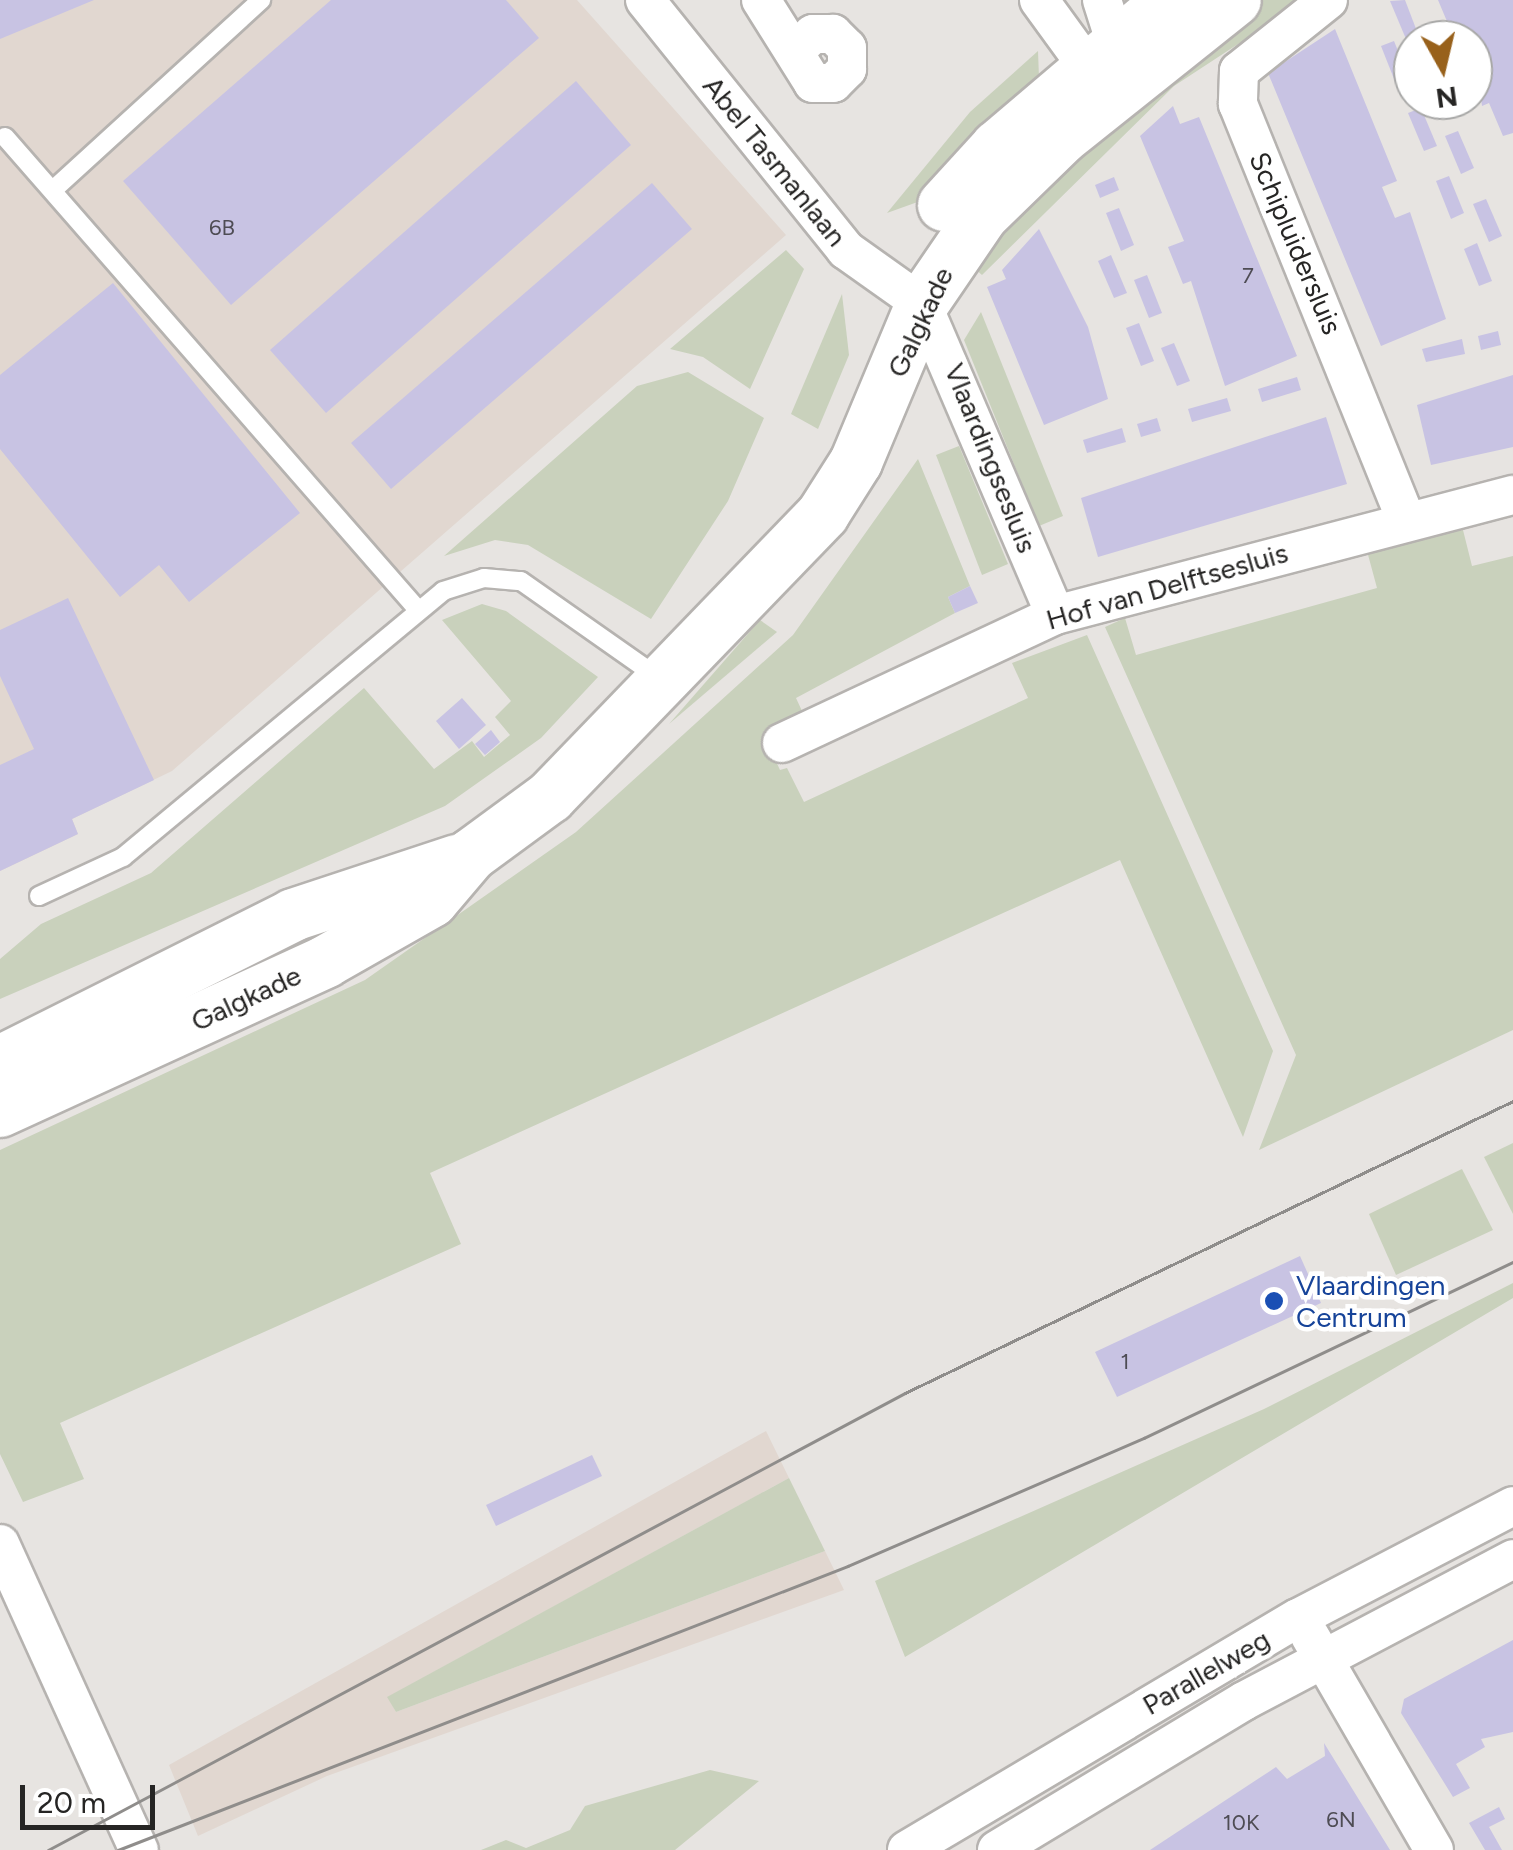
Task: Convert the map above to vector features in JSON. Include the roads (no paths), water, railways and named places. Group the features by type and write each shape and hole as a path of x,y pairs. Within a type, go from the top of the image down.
{"main road":[{"path":"1109,47 1170,0"},
{"path":"1109,47 1235,0"},
{"name":"Galgkade","path":"0,1111 325,962 432,901 471,856 550,797 668,685 787,543 823,514 856,462 909,295 982,216 1109,47"},
{"name":"Galgkade","path":"0,1062 293,916 471,856"}],"street":[{"name":"Abel Tasmanlaan","path":"645,0 803,202 846,250 909,295"},
{"path":"760,0 798,48"},
{"path":"1039,0 1109,47"},
{"name":"Schipluidersluis","path":"1328,0 1240,71 1238,104 1406,520"},
{"name":"Vlaardingsesluis","path":"909,295 1055,615"},
{"name":"Hof van Delftsesluis","path":"782,744 1055,615 1513,495"},
{"name":"Parallelweg","path":"907,1850 1298,1618 1513,1506"},
{"path":"0,1544 139,1850"},
{"name":"Parallelweg","path":"997,1850 1323,1658 1513,1558"},
{"path":"1298,1618 1434,1850"}],"lane":[{"path":"53,190 261,0"},
{"path":"5,137 419,612"},
{"path":"39,896 122,858 442,591 484,578 521,581 668,685"}],"tram line":[{"path":"48,1850 905,1393 1513,1101"},
{"path":"118,1850 848,1566 1144,1438 1513,1262"}],"place":[{"name":"Vlaardingen Centrum","path":"1274,1301"}]}
